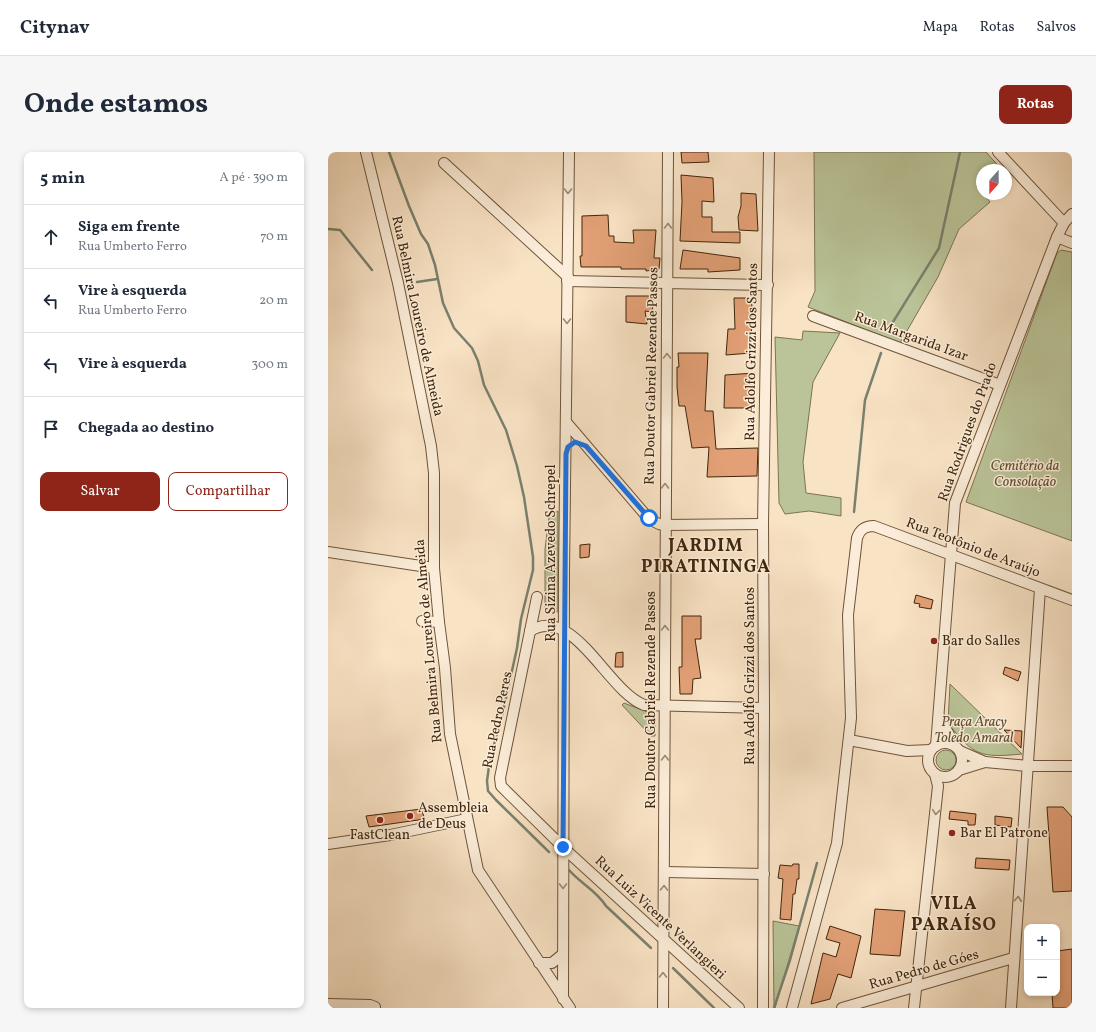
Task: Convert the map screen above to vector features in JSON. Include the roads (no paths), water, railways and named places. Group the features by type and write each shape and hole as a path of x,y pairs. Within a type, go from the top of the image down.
{"street":[{"name":"Rua Belmira Loureiro de Almeida","path":"366,152 398,283 431,446 434,474 434,568 439,622 446,668 450,734 478,870 570,1008"},
{"name":"Rua Sizina Azevedo Schrepel","path":"563,999 564,629 569,152"},
{"name":"Rua Doutor Gabriel Rezende Passos","path":"663,1008 665,872 664,525 668,283 668,152"},
{"name":"Rua Adolfo Grizzi dos Santos","path":"763,1008 763,524 769,152"},
{"path":"998,152 1064,223"},
{"path":"444,163 552,262 568,279 768,285"},
{"name":"Rua Rodrigues do Prado","path":"934,748 938,716 955,503 1057,237 1064,223 1072,214"},
{"path":"1057,237 1072,243"},
{"path":"552,262 560,263 565,261 568,256"},
{"name":"Rua Margarida Izar","path":"813,316 1000,385"},
{"path":"566,422 649,518 659,524 763,524"},
{"path":"566,454 571,443 575,442 586,446"},
{"name":"Rua Teotônio de Araújo","path":"849,740 851,681 848,615 857,538 863,528 874,526 950,556 1072,600"},
{"path":"328,552 434,568"},
{"path":"1011,1008 1013,958 1040,589"},
{"name":"Rua Pedro Peres","path":"537,597 500,782 504,789 563,847"},
{"path":"422,621 439,622"},
{"path":"530,631 538,627 545,626 554,626 564,629 579,642 627,696 644,706 764,708"},
{"path":"938,716 962,757 959,770"},
{"path":"792,1008 838,843 849,740 907,750 934,748 949,743 957,749 985,762 1028,766 1072,766"},
{"path":"928,762 934,748"},
{"path":"907,750 928,762 935,774 938,786 914,1008"},
{"path":"935,774 948,776 959,770 985,762"},
{"path":"328,844 390,835 467,819"},
{"name":"Rua Luiz Vicente Verlangieri","path":"563,847 739,1008"},
{"path":"665,872 764,874"},
{"path":"539,963 552,963 563,954"},
{"name":"Rua Pedro de Góes","path":"842,1008 1013,958"},
{"path":"328,1004 370,1005 375,1007"}],"waterway":[{"path":"389,152 409,206 421,234 428,244 435,265 443,303 454,328 472,348 478,361 484,385 506,430 517,466 524,497 533,557 533,570 521,619 517,648 502,716 490,759 487,781 488,791 549,852"},
{"path":"888,330 939,248 960,152"},
{"path":"328,229 340,230 372,270"},
{"path":"417,282 437,279"},
{"path":"854,512 865,400 881,353"},
{"path":"774,1008 790,960 817,863"},
{"path":"569,870 593,891 606,906 651,948"},
{"path":"673,968 714,1008"}],"place":[{"name":"Bar do Salles","path":"934,641"},
{"name":"Assembleia de Deus","path":"410,816"},
{"name":"FastClean","path":"380,820"},
{"name":"Bar El Patrone","path":"952,833"}],"district":[{"name":"JARDIM PIRATININGA","path":"706,556"},
{"name":"VILA PARAÍSO","path":"954,914"}],"park label":[{"name":"Cemitério da Consolação","path":"1025,474"},
{"name":"Praça Aracy Toledo Amaral","path":"974,730"}]}
